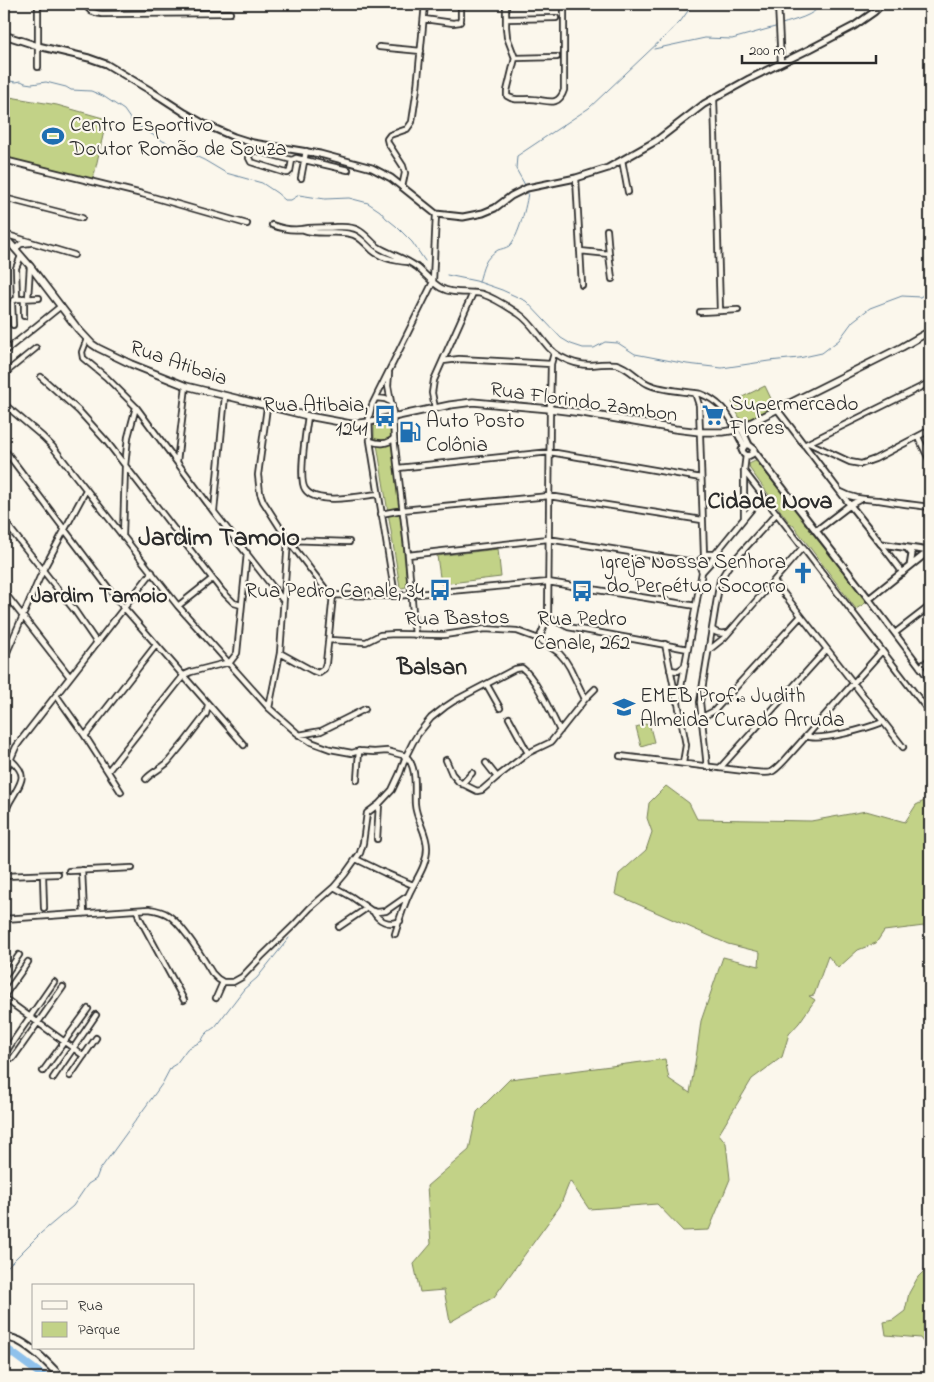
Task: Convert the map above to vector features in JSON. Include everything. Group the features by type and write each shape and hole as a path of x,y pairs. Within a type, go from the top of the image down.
{"main road":[{"name":"Rua Atibaia","path":"4,235 88,340 98,348 115,356 186,386 308,416 351,424 394,417"},
{"name":"Rua Florindo Zambon","path":"394,417 459,403 473,402 550,409 700,432 723,432 777,409 902,348 930,331"},
{"path":"4,1336 19,1341 32,1350"},
{"path":"32,1350 62,1378"},
{"path":"687,1378 710,1378"}],"street":[{"path":"38,4 38,68"},
{"path":"402,186 403,166 387,139 390,135 397,134 406,129 412,122 418,88 425,4"},
{"path":"424,19 460,22 461,4"},
{"path":"506,4 507,37 515,58 507,91 508,98 547,103 562,97 564,90 564,4"},
{"path":"778,4 781,63"},
{"path":"4,35 106,64 204,124 234,137 253,143 334,157 372,168 402,186 436,214 463,217 477,215 495,208 521,190 576,178 608,168 656,141 714,98 854,26 882,4"},
{"path":"87,6 91,12 102,14 230,13"},
{"path":"506,18 556,18"},
{"path":"379,47 420,51"},
{"path":"515,58 557,58"},
{"path":"714,98 720,311"},
{"path":"292,160 290,171 286,173 251,162 248,158 254,150 292,160 296,158 348,170"},
{"path":"301,178 306,151"},
{"path":"4,160 142,194 247,224"},
{"path":"622,160 628,192"},
{"path":"576,178 582,285"},
{"path":"4,198 82,218"},
{"path":"395,596 370,441 370,412 433,282 436,214"},
{"path":"272,225 290,230 320,227 352,228 362,232 380,248 404,258 445,290 488,296 521,315 534,327 554,353 578,364 619,365 642,381 654,386 695,393 712,399 737,427 746,445 753,447 754,451 869,598 930,680"},
{"path":"304,230 308,232 352,234 360,238 376,253 394,260 408,262"},
{"path":"607,230 612,279"},
{"path":"4,235 74,255"},
{"path":"15,249 22,244 34,243"},
{"path":"368,245 373,243"},
{"path":"580,251 609,254"},
{"path":"17,298 16,268 21,256"},
{"path":"24,316 30,266"},
{"path":"435,408 432,386 473,293"},
{"path":"13,325 13,301 17,298 39,298"},
{"path":"4,352 61,306"},
{"path":"700,312 738,310"},
{"path":"88,340 82,352 84,358 136,407 214,512 283,600"},
{"path":"4,374 36,348"},
{"path":"538,639 548,617 551,364 554,353"},
{"path":"443,361 459,359 551,364"},
{"path":"389,372 388,386 394,417 394,438 408,554 415,635"},
{"path":"41,377 92,425 117,454 212,579 228,598 234,603 241,605"},
{"path":"804,445 928,383"},
{"path":"177,462 186,386"},
{"path":"678,703 702,572 700,563 704,555 699,405 695,393"},
{"path":"214,512 225,396"},
{"path":"699,405 707,396"},
{"path":"376,398 385,398 391,402"},
{"path":"4,404 52,446 178,606 230,662 269,708 299,735 330,749 352,753 359,750 388,751 406,756 412,764 415,806 427,846 424,865 408,896 395,934"},
{"path":"123,537 125,466 128,437 136,407"},
{"path":"267,407 258,475 263,501 295,550 327,591 333,595 412,595 548,582 696,606"},
{"path":"777,409 902,573"},
{"path":"308,416 302,476 305,489 311,495 334,499 378,494"},
{"path":"809,443 850,462 861,464 930,430"},
{"path":"918,437 930,461"},
{"path":"370,441 384,444 391,442 394,438"},
{"path":"818,439 828,451"},
{"path":"744,518 746,455 742,450 746,445"},
{"path":"4,449 119,602 244,745"},
{"path":"746,455 751,455 754,451"},
{"path":"398,468 550,452 701,478"},
{"path":"744,471 930,713"},
{"path":"4,658 43,570 86,490"},
{"path":"838,490 861,499 930,507"},
{"path":"702,572 712,562 715,554 763,494"},
{"path":"382,514 402,510 549,496 702,520"},
{"path":"816,531 861,499"},
{"path":"708,767 701,696 720,580 777,513"},
{"path":"4,521 75,611 96,644"},
{"path":"408,554 548,538 700,563"},
{"path":"288,540 349,542"},
{"path":"269,708 280,653 288,540"},
{"path":"880,544 930,551"},
{"path":"709,650 724,638 803,548"},
{"path":"907,548 912,554 910,567"},
{"path":"286,559 295,550"},
{"path":"869,598 930,551"},
{"path":"108,771 184,676 191,672 230,662 237,653 247,553"},
{"path":"704,555 715,554"},
{"path":"4,774 20,740 152,572"},
{"path":"178,606 212,579"},
{"path":"774,581 903,747"},
{"path":"4,592 70,676"},
{"path":"280,653 313,671 320,672 324,669 333,595"},
{"path":"895,633 930,606"},
{"path":"702,717 714,711 801,616"},
{"path":"548,617 568,628 688,648"},
{"name":"Rua Bastos","path":"329,640 366,642 380,636 395,634 444,635 485,629 517,631 538,639 559,653 565,660 585,699"},
{"path":"712,629 714,632 727,633"},
{"path":"665,644 686,745 683,763"},
{"path":"85,736 156,645"},
{"path":"720,768 827,649"},
{"path":"620,756 770,773 775,770 882,651"},
{"path":"920,667 930,659"},
{"path":"670,670 680,670 686,665"},
{"path":"4,904 4,919 156,910 167,914 182,929 218,979 223,982 233,982 242,977 317,901 334,887 356,859 363,843 366,813 379,804 392,790 406,756 418,734 435,715 454,701 520,668 525,670 537,688 560,731"},
{"path":"487,684 500,708"},
{"path":"446,760 452,774 462,784 479,791 482,790 528,752 551,742 595,689"},
{"path":"56,695 121,792"},
{"path":"146,779 150,774 164,766 171,758 206,714 208,705"},
{"path":"299,735 321,732 365,710"},
{"path":"509,718 528,752"},
{"path":"806,736 812,739 830,736 883,722"},
{"path":"357,780 359,750"},
{"path":"4,817 22,778 19,768 11,760"},
{"path":"486,763 497,777"},
{"path":"462,784 472,773"},
{"path":"377,839 379,804"},
{"path":"356,859 414,885"},
{"path":"70,871 132,868"},
{"path":"82,870 84,914"},
{"path":"4,876 58,874"},
{"path":"43,875 44,908"},
{"path":"334,887 352,896 373,911 386,911 408,896"},
{"path":"339,927 367,908"},
{"path":"137,910 184,1000"},
{"path":"373,911 375,915 385,922 391,924 400,921"},
{"path":"4,977 19,955"},
{"path":"28,962 4,997 84,1056"},
{"path":"5,1053 54,982"},
{"path":"216,998 223,982"},
{"path":"13,1058 63,987"},
{"path":"43,1071 88,1009"},
{"path":"52,1078 96,1015"},
{"path":"70,1076 96,1038"}],"green space":[{"name":"Centro Esportivo Doutor Romão de Souza","path":"4,96 57,105 103,118 106,122 93,180 4,157"},
{"path":"765,386 775,407 742,423 732,402"},
{"path":"391,423 392,438 380,442 376,441 374,439 374,425"},
{"path":"393,443 407,585 402,588 400,587 377,444 386,445"},
{"path":"755,461 867,602 856,609 750,469 749,464"},
{"path":"498,549 501,577 441,584 437,556"},
{"path":"649,723 654,742 641,746 636,727"},
{"path":"666,786 689,803 697,819 811,821 866,811 905,822 916,805 930,798 930,921 924,926 884,931 876,943 858,950 838,968 828,956 814,995 809,996 815,1000 789,1034 782,1057 752,1079 719,1134 726,1143 730,1179 709,1230 683,1231 657,1204 589,1209 570,1181 560,1206 494,1297 450,1322 444,1290 420,1292 414,1264 431,1244 427,1186 469,1150 477,1112 510,1079 665,1059 669,1079 690,1093 701,1021 723,957 759,966 760,952 728,944 615,894 619,874 646,850 652,832 647,818 649,803"},
{"path":"926,1269 930,1269 930,1351 920,1338 886,1335 884,1322 893,1320 905,1311 909,1293 918,1277"}],"waterway":[{"path":"525,185 516,169 517,156 589,108 680,22 693,4"},
{"path":"782,24 809,15 821,4"},
{"path":"654,49 705,38 732,39 775,27"},
{"path":"4,80 32,84 46,82 71,90 91,91 103,96 124,110 133,123 163,141 204,160 226,173 262,183 285,200 291,200 299,195 325,199 349,198 368,203 380,211 412,242 425,261"},
{"path":"479,282 490,256 498,250 509,246 516,236 524,213 528,192"},
{"path":"447,275 476,281 526,301 561,338 571,344 583,348 594,348 605,342 618,343 635,354 687,364 722,368 799,358 822,353 839,340 853,321 870,308 902,296 920,297 930,291"},
{"path":"4,1270 41,1233 73,1206 88,1184 96,1179 99,1171 162,1084 171,1067 176,1064 187,1049 202,1041 205,1035 215,1027 244,989 257,978 289,938"},
{"path":"4,1347 46,1378"}],"place":[{"name":"Centro Esportivo Doutor Romão de Souza","path":"53,136"},
{"name":"Supermercado Flores","path":"713,415"},
{"name":"Rua Atibaia, 1241","path":"385,416"},
{"name":"Auto Posto Colônia","path":"410,432"},
{"name":"Igreja Nossa Senhora do Perpétuo Socorro","path":"803,573"},
{"name":"Rua Pedro Canale, 34","path":"440,590"},
{"name":"Rua Pedro Canale, 262","path":"582,591"},
{"name":"EMEB Prof.ª Judith Almeida Curado Arruda","path":"624,707"}],"district":[{"name":"Cidade Nova","path":"770,500"},
{"name":"Jardim Tamoio","path":"219,536"},
{"name":"Jardim Tamoio","path":"99,594"},
{"name":"Balsan","path":"432,666"}]}
